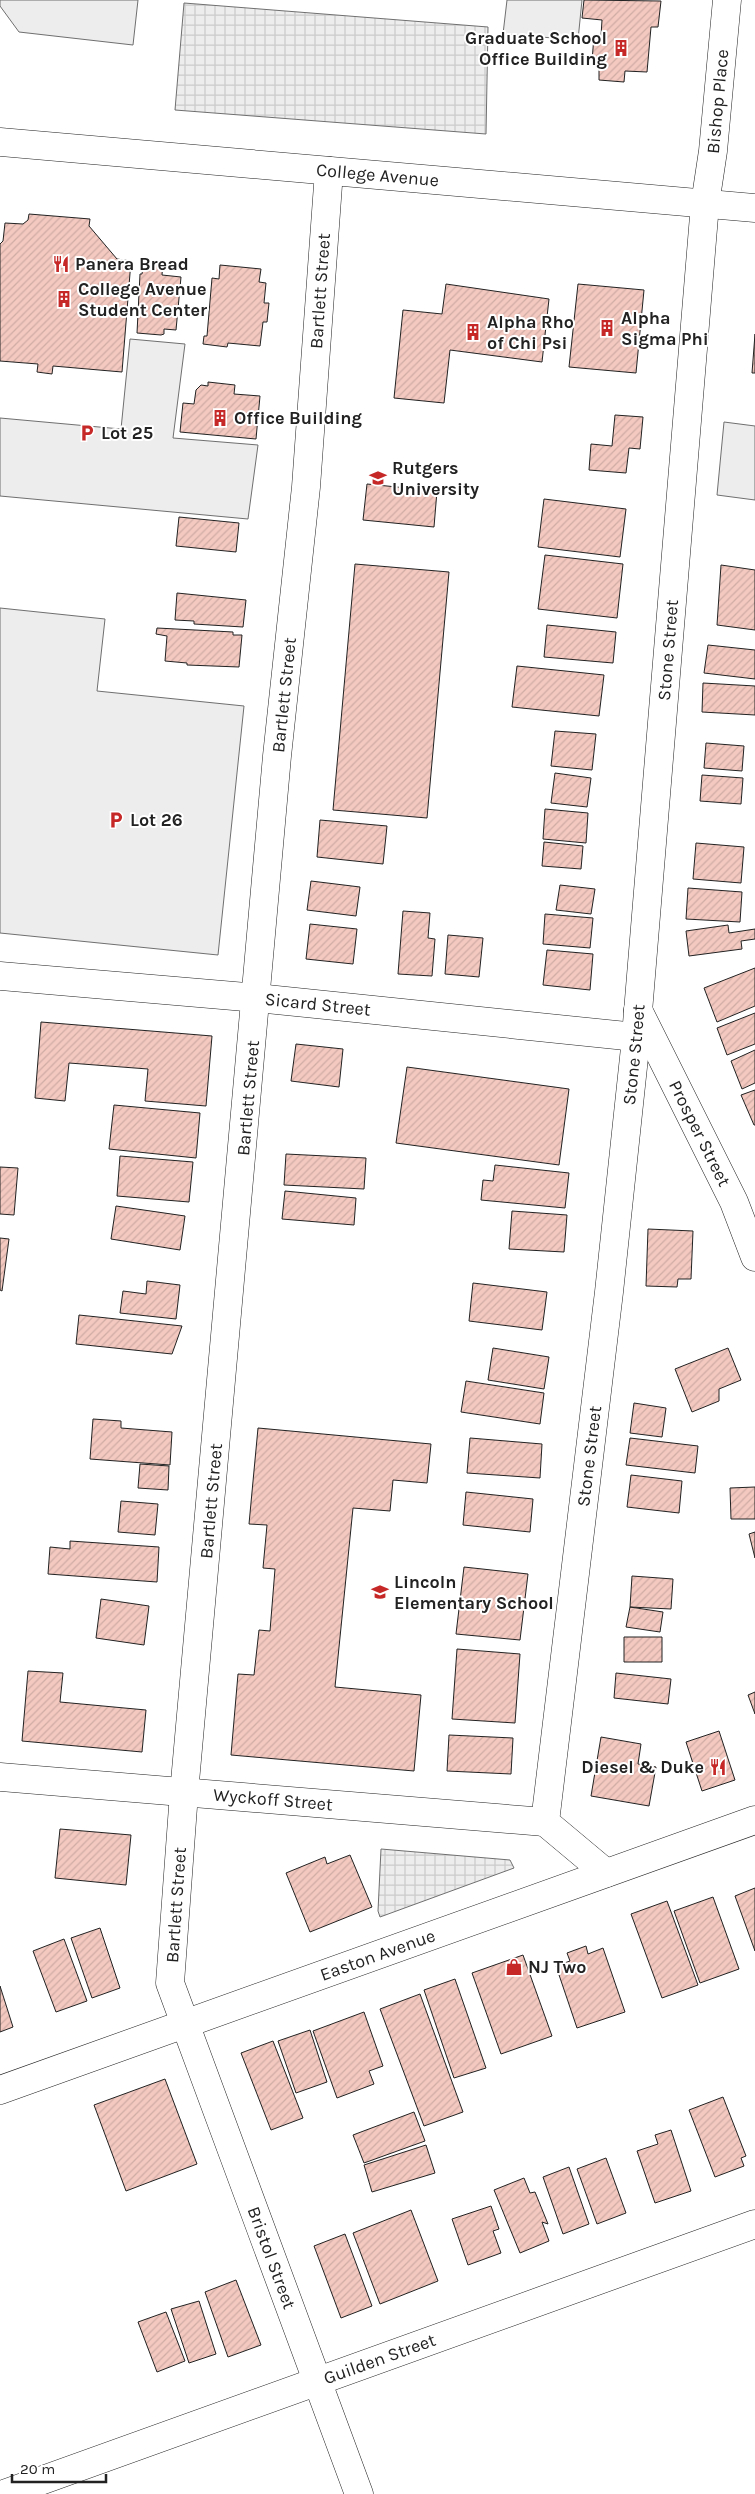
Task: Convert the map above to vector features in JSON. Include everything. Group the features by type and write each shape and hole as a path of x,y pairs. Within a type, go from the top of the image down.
{"street":[{"name":"Bishop Place","path":"705,204 713,151 728,0"},
{"name":"College Avenue","path":"0,142 755,208"},
{"name":"Bartlett Street","path":"185,2023 170,1983 184,1793 257,998 277,756 306,487 329,171"},
{"name":"Stone Street","path":"545,1822 609,1292 636,1037 705,204"},
{"name":"Sicard Street","path":"0,976 257,998 636,1037"},
{"name":"Prosper Street","path":"638,1010 734,1202 755,1257"},
{"name":"Wyckoff Street","path":"0,1777 545,1822"},
{"name":"Easton Avenue","path":"0,2090 755,1820"},
{"path":"545,1822 606,1873"},
{"name":"Bristol Street","path":"185,2023 359,2494"},
{"name":"Guilden Street","path":"4,2494 755,2224"}],"shaded area":[{"path":"0,0 138,0 133,45 19,32 0,6"},
{"path":"507,0 582,0 578,40 503,34"},
{"path":"184,3 488,27 486,134 175,110"},
{"name":"Lot 25","path":"130,339 185,344 173,438 258,445 248,519 0,496 0,418 121,429"},
{"path":"724,422 755,426 755,500 717,495"},
{"name":"Lot 26","path":"0,608 105,619 97,691 244,706 218,955 0,933"},
{"path":"381,1849 510,1860 514,1868 380,1917 378,1911"}],"building":[{"name":"Graduate School Office Building","path":"584,0 661,1 658,27 651,27 647,72 625,71 624,82 599,80 599,61 592,61 594,36 601,36 602,20 582,18"},
{"name":"College Avenue Student Center","path":"29,214 90,219 89,226 117,259 131,261 122,372 53,366 52,374 37,372 38,364 0,361 0,244 3,241 5,223 23,224 28,220"},
{"path":"144,260 163,262 162,275 181,277 176,330 164,329 164,334 161,335 137,333 140,274 142,274"},
{"path":"220,265 261,269 259,282 266,283 264,303 269,303 267,322 263,322 260,346 228,343 227,347 203,344 204,336 207,336 212,278 219,279"},
{"name":"Alpha Rho of Chi Psi","path":"446,284 549,299 542,362 450,350 444,403 394,398 403,310 442,314"},
{"name":"Alpha Sigma Phi","path":"578,284 644,290 636,373 569,367"},
{"path":"755,334 755,373 752,373"},
{"name":"Office Building","path":"208,382 235,385 234,394 260,396 256,439 180,432 183,403 194,404 196,390 201,385 208,386"},
{"path":"615,415 643,417 640,449 629,448 626,473 589,470 591,444 612,446"},
{"path":"367,484 437,491 434,527 363,520"},
{"path":"544,499 626,509 620,557 538,547"},
{"path":"179,517 239,523 236,552 176,546"},
{"path":"545,555 623,564 617,618 538,609"},
{"path":"355,564 449,572 427,818 333,810"},
{"path":"721,565 755,570 755,630 717,625"},
{"path":"177,593 246,600 243,627 194,624 194,621 175,620"},
{"path":"547,625 616,632 613,663 544,657"},
{"path":"157,628 233,632 233,635 242,635 239,667 187,665 187,663 165,661 167,636 156,634"},
{"path":"708,645 755,650 755,679 704,673"},
{"path":"517,666 604,675 599,716 512,707"},
{"path":"703,683 755,686 755,715 702,712"},
{"path":"555,731 596,734 592,770 551,766"},
{"path":"706,743 744,746 742,771 704,768"},
{"path":"555,773 591,778 587,807 551,803"},
{"path":"702,775 743,778 741,804 700,801"},
{"path":"545,809 588,813 586,843 543,839"},
{"path":"320,820 387,826 383,864 317,857"},
{"path":"544,842 583,846 581,869 542,866"},
{"path":"696,843 744,847 741,883 693,879"},
{"path":"311,881 360,887 356,916 307,910"},
{"path":"560,885 595,889 591,914 556,910"},
{"path":"688,888 742,892 740,922 686,919"},
{"path":"403,911 430,913 428,938 435,939 432,976 398,974"},
{"path":"545,914 593,918 590,948 543,944"},
{"path":"310,924 357,929 353,964 306,959"},
{"path":"728,925 729,933 755,929 755,939 741,941 742,949 689,956 686,931"},
{"path":"448,935 483,938 479,977 445,974"},
{"path":"547,950 593,954 590,990 543,985"},
{"path":"755,968 755,1006 717,1022 704,988"},
{"path":"755,1013 755,1044 727,1055 717,1028"},
{"path":"41,1022 212,1036 206,1106 145,1101 148,1069 69,1063 65,1101 35,1098"},
{"path":"296,1044 343,1049 339,1087 291,1081"},
{"path":"755,1050 755,1083 742,1089 731,1061"},
{"path":"407,1067 569,1089 559,1165 396,1143"},
{"path":"755,1090 755,1125 754,1125 741,1095"},
{"path":"114,1105 200,1113 196,1158 109,1149"},
{"path":"286,1154 366,1158 364,1189 284,1185"},
{"path":"120,1156 193,1162 189,1202 117,1196"},
{"path":"495,1165 569,1173 565,1208 481,1200 483,1180 493,1181"},
{"path":"0,1167 18,1168 14,1215 0,1214"},
{"path":"285,1191 356,1198 354,1225 282,1219"},
{"path":"116,1206 185,1216 180,1250 111,1239"},
{"path":"512,1211 567,1215 564,1252 509,1249"},
{"path":"648,1229 693,1231 691,1279 678,1279 677,1287 646,1286"},
{"path":"0,1238 9,1239 2,1291 0,1290"},
{"path":"147,1281 180,1285 176,1319 120,1313 123,1291 146,1294"},
{"path":"473,1283 547,1292 542,1330 469,1321"},
{"path":"79,1315 182,1326 172,1354 76,1344"},
{"path":"493,1348 549,1357 544,1389 488,1380"},
{"path":"728,1348 741,1380 719,1389 719,1401 692,1412 675,1369"},
{"path":"466,1381 544,1393 540,1424 461,1412"},
{"path":"634,1403 666,1408 662,1437 630,1433"},
{"path":"93,1419 121,1421 121,1428 172,1432 170,1465 90,1459"},
{"path":"258,1428 431,1444 427,1483 393,1480 390,1511 353,1508 335,1687 421,1695 414,1771 231,1755 238,1674 254,1675 259,1630 270,1631 275,1569 263,1568 267,1525 249,1524"},
{"path":"470,1438 542,1444 540,1478 467,1473"},
{"path":"630,1438 698,1446 695,1473 626,1465"},
{"path":"140,1464 169,1466 168,1490 138,1488"},
{"path":"631,1475 682,1481 679,1513 627,1507"},
{"path":"755,1487 755,1519 731,1519 730,1488"},
{"path":"466,1492 533,1499 530,1532 463,1525"},
{"path":"121,1501 158,1504 155,1535 118,1532"},
{"path":"755,1532 755,1558 749,1534"},
{"path":"70,1541 159,1547 157,1582 48,1574 50,1547 70,1549"},
{"path":"464,1567 528,1574 520,1640 456,1634"},
{"path":"632,1576 673,1579 671,1609 630,1607"},
{"path":"101,1599 149,1606 144,1645 96,1638"},
{"path":"630,1607 663,1612 660,1632 626,1627"},
{"path":"624,1637 662,1637 662,1662 624,1662"},
{"path":"457,1649 520,1654 515,1723 452,1719"},
{"path":"28,1671 63,1673 60,1702 146,1710 142,1752 22,1741"},
{"path":"616,1673 671,1679 668,1704 614,1698"},
{"path":"755,1692 755,1714 748,1695"},
{"path":"719,1731 735,1780 702,1791 686,1742"},
{"path":"449,1735 513,1738 511,1774 447,1771"},
{"path":"601,1737 641,1744 638,1764 656,1767 649,1806 591,1796"},
{"path":"60,1829 131,1835 126,1885 55,1878"},
{"path":"350,1855 372,1907 310,1932 286,1873 325,1857 327,1864"},
{"path":"755,1888 755,1951 735,1896"},
{"path":"713,1897 739,1969 700,1983 674,1911"},
{"path":"667,1901 698,1985 662,1998 631,1914"},
{"path":"100,1928 120,1988 92,1998 71,1938"},
{"path":"64,1939 87,2001 56,2012 33,1951"},
{"path":"586,1946 588,1954 603,1948 625,2012 577,2028 556,1966 570,1961 567,1953"},
{"path":"523,1955 552,2036 501,2054 472,1973"},
{"path":"455,1979 486,2068 454,2078 424,1990"},
{"path":"0,1986 13,2027 0,2032"},
{"path":"420,1994 463,2112 424,2126 380,2009"},
{"path":"364,2012 383,2066 369,2071 374,2084 337,2098 313,2031"},
{"path":"310,2030 327,2082 296,2093 278,2041"},
{"path":"273,2041 303,2118 271,2130 241,2053"},
{"path":"165,2079 197,2164 126,2191 94,2105"},
{"path":"723,2097 746,2156 741,2158 744,2166 715,2177 689,2110"},
{"path":"414,2112 425,2141 364,2163 353,2135"},
{"path":"671,2130 691,2191 655,2203 637,2151 658,2144 655,2135"},
{"path":"426,2145 435,2173 372,2192 364,2165"},
{"path":"606,2158 626,2213 597,2224 577,2169"},
{"path":"569,2167 589,2224 563,2234 543,2177"},
{"path":"524,2178 530,2193 535,2192 548,2224 542,2222 549,2241 520,2253 494,2190"},
{"path":"491,2206 499,2229 493,2231 501,2253 468,2265 452,2219"},
{"path":"411,2210 438,2281 380,2304 353,2233"},
{"path":"345,2234 372,2306 341,2318 314,2246"},
{"path":"236,2280 261,2345 228,2357 205,2292"},
{"path":"199,2301 216,2354 189,2363 171,2309"},
{"path":"166,2312 185,2361 157,2372 138,2322"}],"place":[{"name":"Graduate School Office Building","path":"621,48"},
{"name":"Panera Bread","path":"61,264"},
{"name":"College Avenue Student Center","path":"64,299"},
{"name":"Alpha Sigma Phi","path":"607,328"},
{"name":"Alpha Rho of Chi Psi","path":"473,332"},
{"name":"Office Building","path":"220,418"},
{"name":"Lot 25","path":"87,433"},
{"name":"Rutgers University","path":"378,478"},
{"name":"Lot 26","path":"116,820"},
{"name":"Lincoln Elementary School","path":"380,1592"},
{"name":"Diesel & Duke","path":"718,1767"},
{"name":"NJ Two","path":"514,1967"}]}
